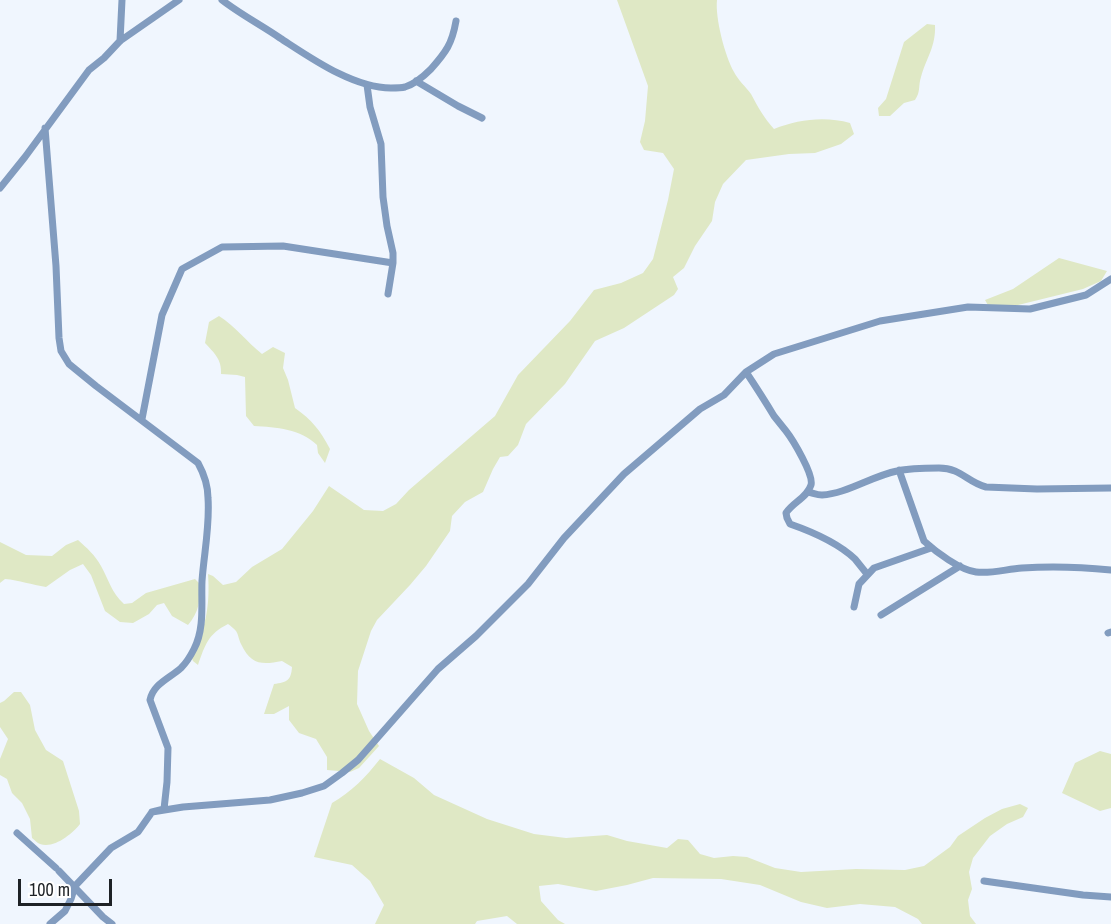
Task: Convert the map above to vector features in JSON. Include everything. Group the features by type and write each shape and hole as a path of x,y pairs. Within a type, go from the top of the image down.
{"street":[{"path":"120,41 122,0"},
{"path":"0,188 89,70 120,41 179,0"},
{"path":"222,0 295,48 337,72 366,85 379,88 403,88 427,73 445,54 453,36 456,21"},
{"path":"416,81 482,118"},
{"path":"366,85 381,144 383,198 392,244 393,263 388,294"},
{"path":"45,128 61,351 69,364 198,463 205,477 208,496 203,600 196,647 182,667 156,687 150,700 165,739 169,757 164,809 152,812 138,832 111,848 75,886 64,911 50,924"},
{"path":"142,419 162,315 182,268 222,247 283,246 393,263"},
{"path":"152,812 183,807 270,800 324,786 342,773 358,760 438,669 476,636 528,584 564,538 624,474 700,409 724,395 746,372 774,354 880,321 968,307 1030,309 1086,295 1111,279"},
{"path":"746,372 787,432 811,474 811,486 808,492 786,513 790,524 812,531 830,541 854,559 867,574"},
{"path":"808,492 824,495 899,470 941,468 955,470 986,487 1111,488"},
{"path":"899,470 924,541 960,566 976,572 1051,566 1111,570"},
{"path":"854,607 859,584 874,568 931,548"},
{"path":"881,615 960,566"},
{"path":"17,833 75,886 112,924"},
{"path":"984,881 1111,897"}],"green space":[{"path":"617,0 717,0 719,26 731,65 774,129 802,121 822,119 850,123 854,134 841,144 815,153 746,160 723,184 715,202 712,221 695,246 684,268 673,277 678,289 674,295 624,328 595,341 565,384 526,424 518,445 508,456 500,457 483,492 465,502 452,516 450,531 426,566 377,620 358,671 357,704 369,731 379,746 359,768 350,772 327,770 327,757 316,739 299,733 289,720 289,706 274,714 264,714 274,684 288,680 292,667 282,661 263,663 253,660 245,651 236,631 228,624 208,641 198,665 193,661 190,654 200,636 206,616 208,574 223,585 236,582 252,567 282,549 313,511 329,486 364,510 383,511 396,504 409,490 495,416 518,375 570,321 594,290 621,283 643,273 653,259 674,169 663,153 644,150 640,142 645,121 648,86"},
{"path":"927,24 935,25 934,40 921,77 917,97 915,100 904,103 890,116 879,116 878,108 886,99 904,42"},
{"path":"1059,258 1107,271 1101,281 1083,289 1010,307 989,307 985,300 1013,289"},
{"path":"219,316 262,354 273,347 285,353 283,368 295,408 315,426 330,449 325,463 318,453 317,445 304,435 288,430 254,426 246,416 245,377 221,374 219,360 205,343 209,322"},
{"path":"78,540 96,558 113,590 124,604 132,603 146,593 195,579 199,583 200,595 192,620 188,625 172,616 164,603 157,605 149,614 133,623 120,622 105,611 91,575 83,564 46,587 5,579 0,583 0,542 26,555 52,556 66,545"},
{"path":"14,692 21,692 30,705 35,730 46,750 63,761 79,811 80,824 57,843 40,844 32,838 30,819 22,803 12,793 7,779 0,775 0,759 8,739 0,727 0,703"},
{"path":"1100,751 1111,754 1111,808 1100,811 1062,793 1075,763"},
{"path":"380,759 414,778 434,795 487,819 534,834 566,838 607,835 667,848 678,839 688,840 700,854 714,858 747,857 775,868 801,872 856,869 905,870 924,866 950,847 958,836 985,818 1002,809 1020,804 1028,808 1023,817 1007,824 990,836 973,858 969,872 972,889 968,900 970,916 976,924 922,924 918,919 895,907 860,904 827,908 801,902 760,885 721,879 653,878 596,891 558,884 539,886 541,901 558,920 565,924 517,924 507,916 477,921 475,924 375,924 384,905 370,881 352,865 314,857 332,803 358,784"}]}
